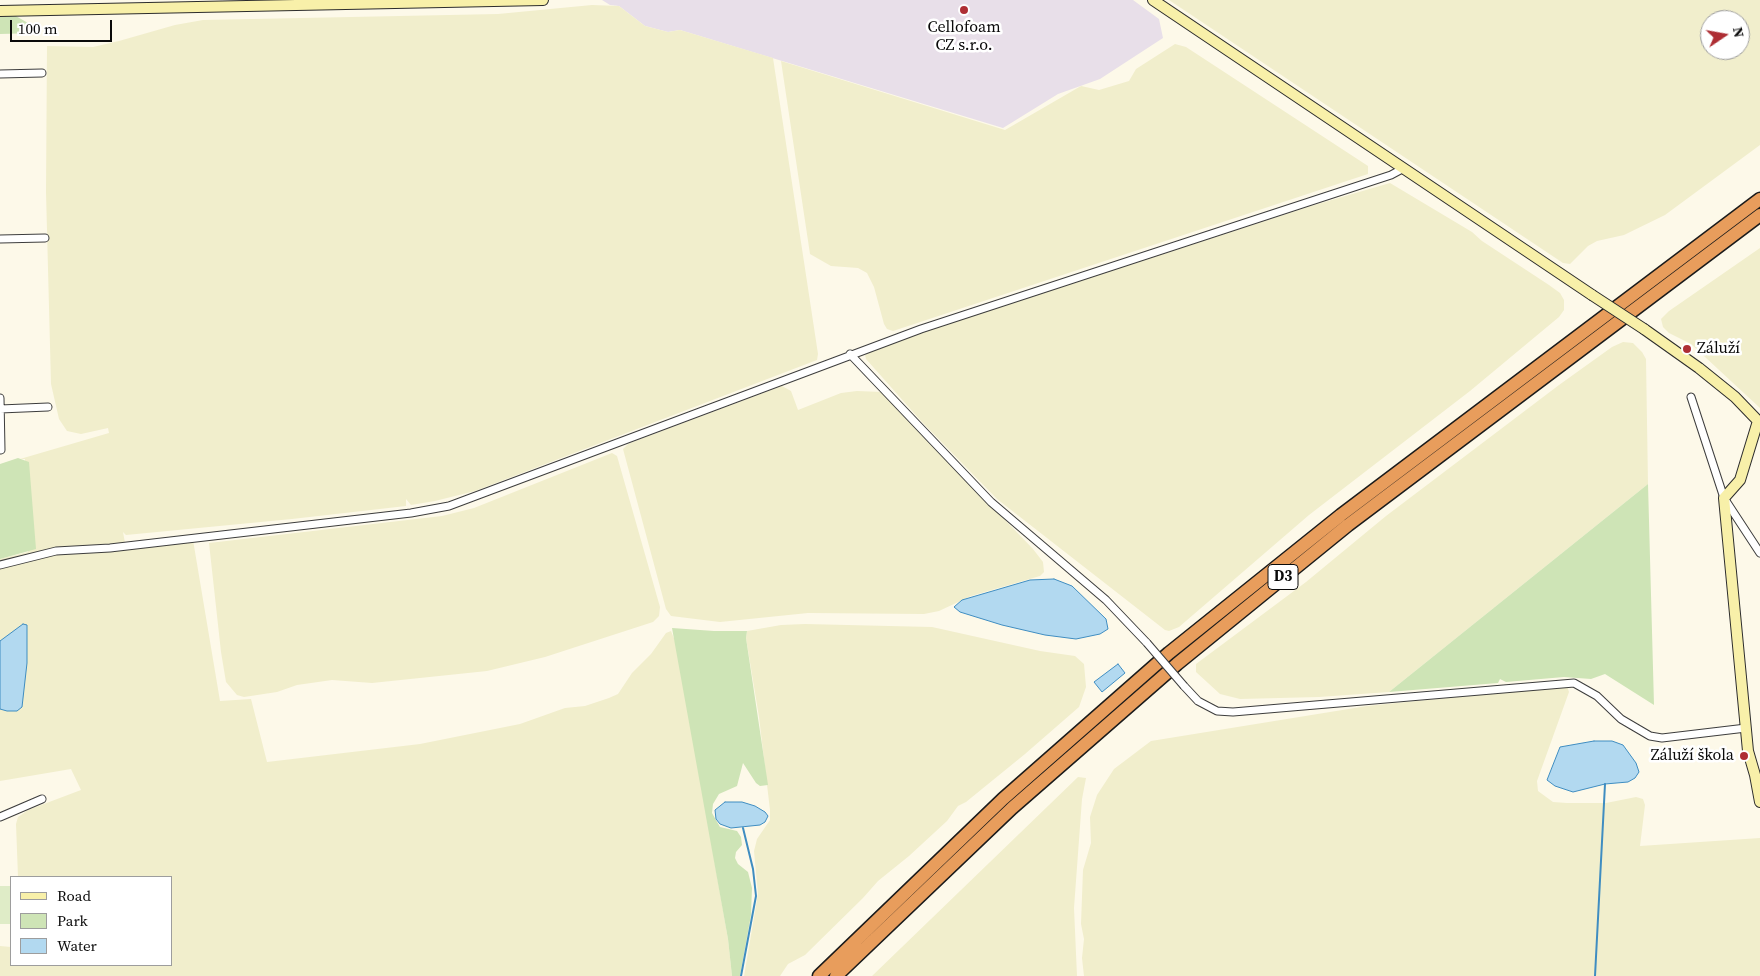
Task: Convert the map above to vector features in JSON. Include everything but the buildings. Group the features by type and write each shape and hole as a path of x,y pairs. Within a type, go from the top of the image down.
{"highway":[{"name":"D3","path":"819,976 996,806 1169,653 1341,515 1760,199"},
{"name":"D3","path":"836,976 1012,808 1184,658 1388,495 1760,215"}],"main road":[{"path":"0,11 543,0"},
{"path":"1153,0 1644,329 1699,368 1735,398 1759,422 1740,480 1724,498 1748,751 1758,776 1760,802"}],"street":[{"path":"0,74 42,73"},
{"path":"0,565 56,551 110,548 336,520 411,513 444,507 607,448 850,354 984,307 1391,175 1404,168"},
{"path":"0,239 45,238"},
{"path":"850,354 991,502 1106,600 1198,701 1217,711 1233,712 1574,683 1597,696 1621,718 1650,736 1662,738 1746,728"},
{"path":"1691,397 1724,498 1760,553"},
{"path":"0,398 1,450"},
{"path":"0,409 48,407"},
{"path":"0,817 42,799"}],"shaded area":[{"path":"602,0 1133,0 1159,19 1163,38 1100,79 1058,94 1003,128 680,30 668,32 645,26 619,6 610,5"},
{"path":"1169,0 1760,0 1760,145 1665,215 1624,235 1597,241 1588,246 1570,264 1563,263"},
{"path":"592,5 619,6 645,26 668,32 680,30 773,58 818,354 817,360 475,491 411,505 406,499 406,506 126,535 123,532 125,543 192,534 220,701 251,699 267,762 420,744 520,724 565,708 585,706 618,694 632,673 651,654 666,633 671,631 677,646 728,939 732,976 0,976 0,946 10,947 10,966 172,966 172,876 18,876 16,824 18,817 28,810 81,790 71,769 0,781 0,559 28,552 25,459 20,459 109,433 108,428 81,434 67,431 59,419 51,384 46,192 47,46 93,47 175,25 203,20 498,14"},
{"path":"1175,44 1186,47 1368,166 1368,174 893,331 887,329 884,324 874,287 867,273 858,268 831,266 810,254 781,61 1005,130 1081,86 1099,90 1129,81 1136,69"},
{"path":"1390,183 1472,232 1482,241 1560,293 1564,300 1564,310 1559,317 1470,391 1309,515 1179,627 1169,631 1165,630 997,499 922,422 866,359 865,355 874,349 927,331 1311,206"},
{"path":"1760,248 1760,408 1691,344 1669,333 1663,327 1661,319 1669,311"},
{"path":"1623,342 1633,343 1646,359 1648,484 1389,692 1319,697 1240,699 1220,694 1196,672 1196,664 1306,582 1386,516 1559,385 1612,347"},
{"path":"782,386 791,391 798,410 841,393 857,391 882,392 1033,549 1043,562 1044,572 1040,576 971,596 939,611 924,614 808,613 720,622 671,616 666,609 623,449 628,444 638,440"},
{"path":"612,453 617,456 660,607 659,616 653,622 545,657 487,671 372,683 332,680 297,685 277,692 244,697 237,695 226,682 209,543 442,516 474,508"},
{"path":"781,625 932,627 1040,651 1075,656 1084,664 1086,687 1079,707 1025,754 966,802 958,806 947,821 878,881 805,955 788,964 780,976 744,976 758,894 754,851 757,839 770,820 759,717 746,638 747,631"},
{"path":"1567,686 1569,692 1537,781 1538,791 1553,802 1606,803 1636,797 1643,799 1645,805 1640,846 1760,838 1760,976 1084,976 1082,958 1084,939 1081,924 1083,870 1091,843 1090,817 1097,795 1114,769 1151,741 1367,706"},
{"path":"1078,777 1086,778 1082,799 1074,908 1077,976 872,976"}],"green space":[{"path":"0,7 35,27 39,33 0,34"},
{"path":"18,458 29,462 36,549 0,559 0,464"},
{"path":"1648,484 1654,705 1605,674 1591,679 1564,677 1506,682 1500,679 1498,683 1389,692"},
{"path":"672,628 747,631 746,638 768,785 760,786 756,783 743,763 737,786 719,794 713,804 712,813 720,827 737,831 741,837 742,845 736,852 735,858 738,864 748,872 752,888 751,915 740,976 732,976 728,939"},
{"path":"0,886 10,886 10,924 0,924"}],"water":[{"path":"1054,579 1072,586 1106,619 1108,629 1100,634 1076,639 1045,635 1002,625 960,612 954,607 962,600 1030,580"},
{"path":"23,624 27,625 27,663 22,707 17,711 7,711 0,709 0,641"},
{"path":"1118,664 1125,673 1102,692 1094,682"},
{"path":"1594,741 1612,741 1623,745 1636,763 1639,772 1635,778 1628,782 1605,784 1573,792 1555,786 1547,780 1560,747"},
{"path":"725,802 742,802 755,806 768,816 765,822 760,825 731,828 720,824 716,819 715,810"}],"waterway":[{"path":"1595,976 1605,784"},
{"path":"741,976 756,896 753,869 743,828"}],"place":[{"name":"Cellofoam CZ s.r.o.","path":"964,10"},
{"name":"Záluží","path":"1687,349"},
{"name":"Záluží škola","path":"1744,756"}]}
